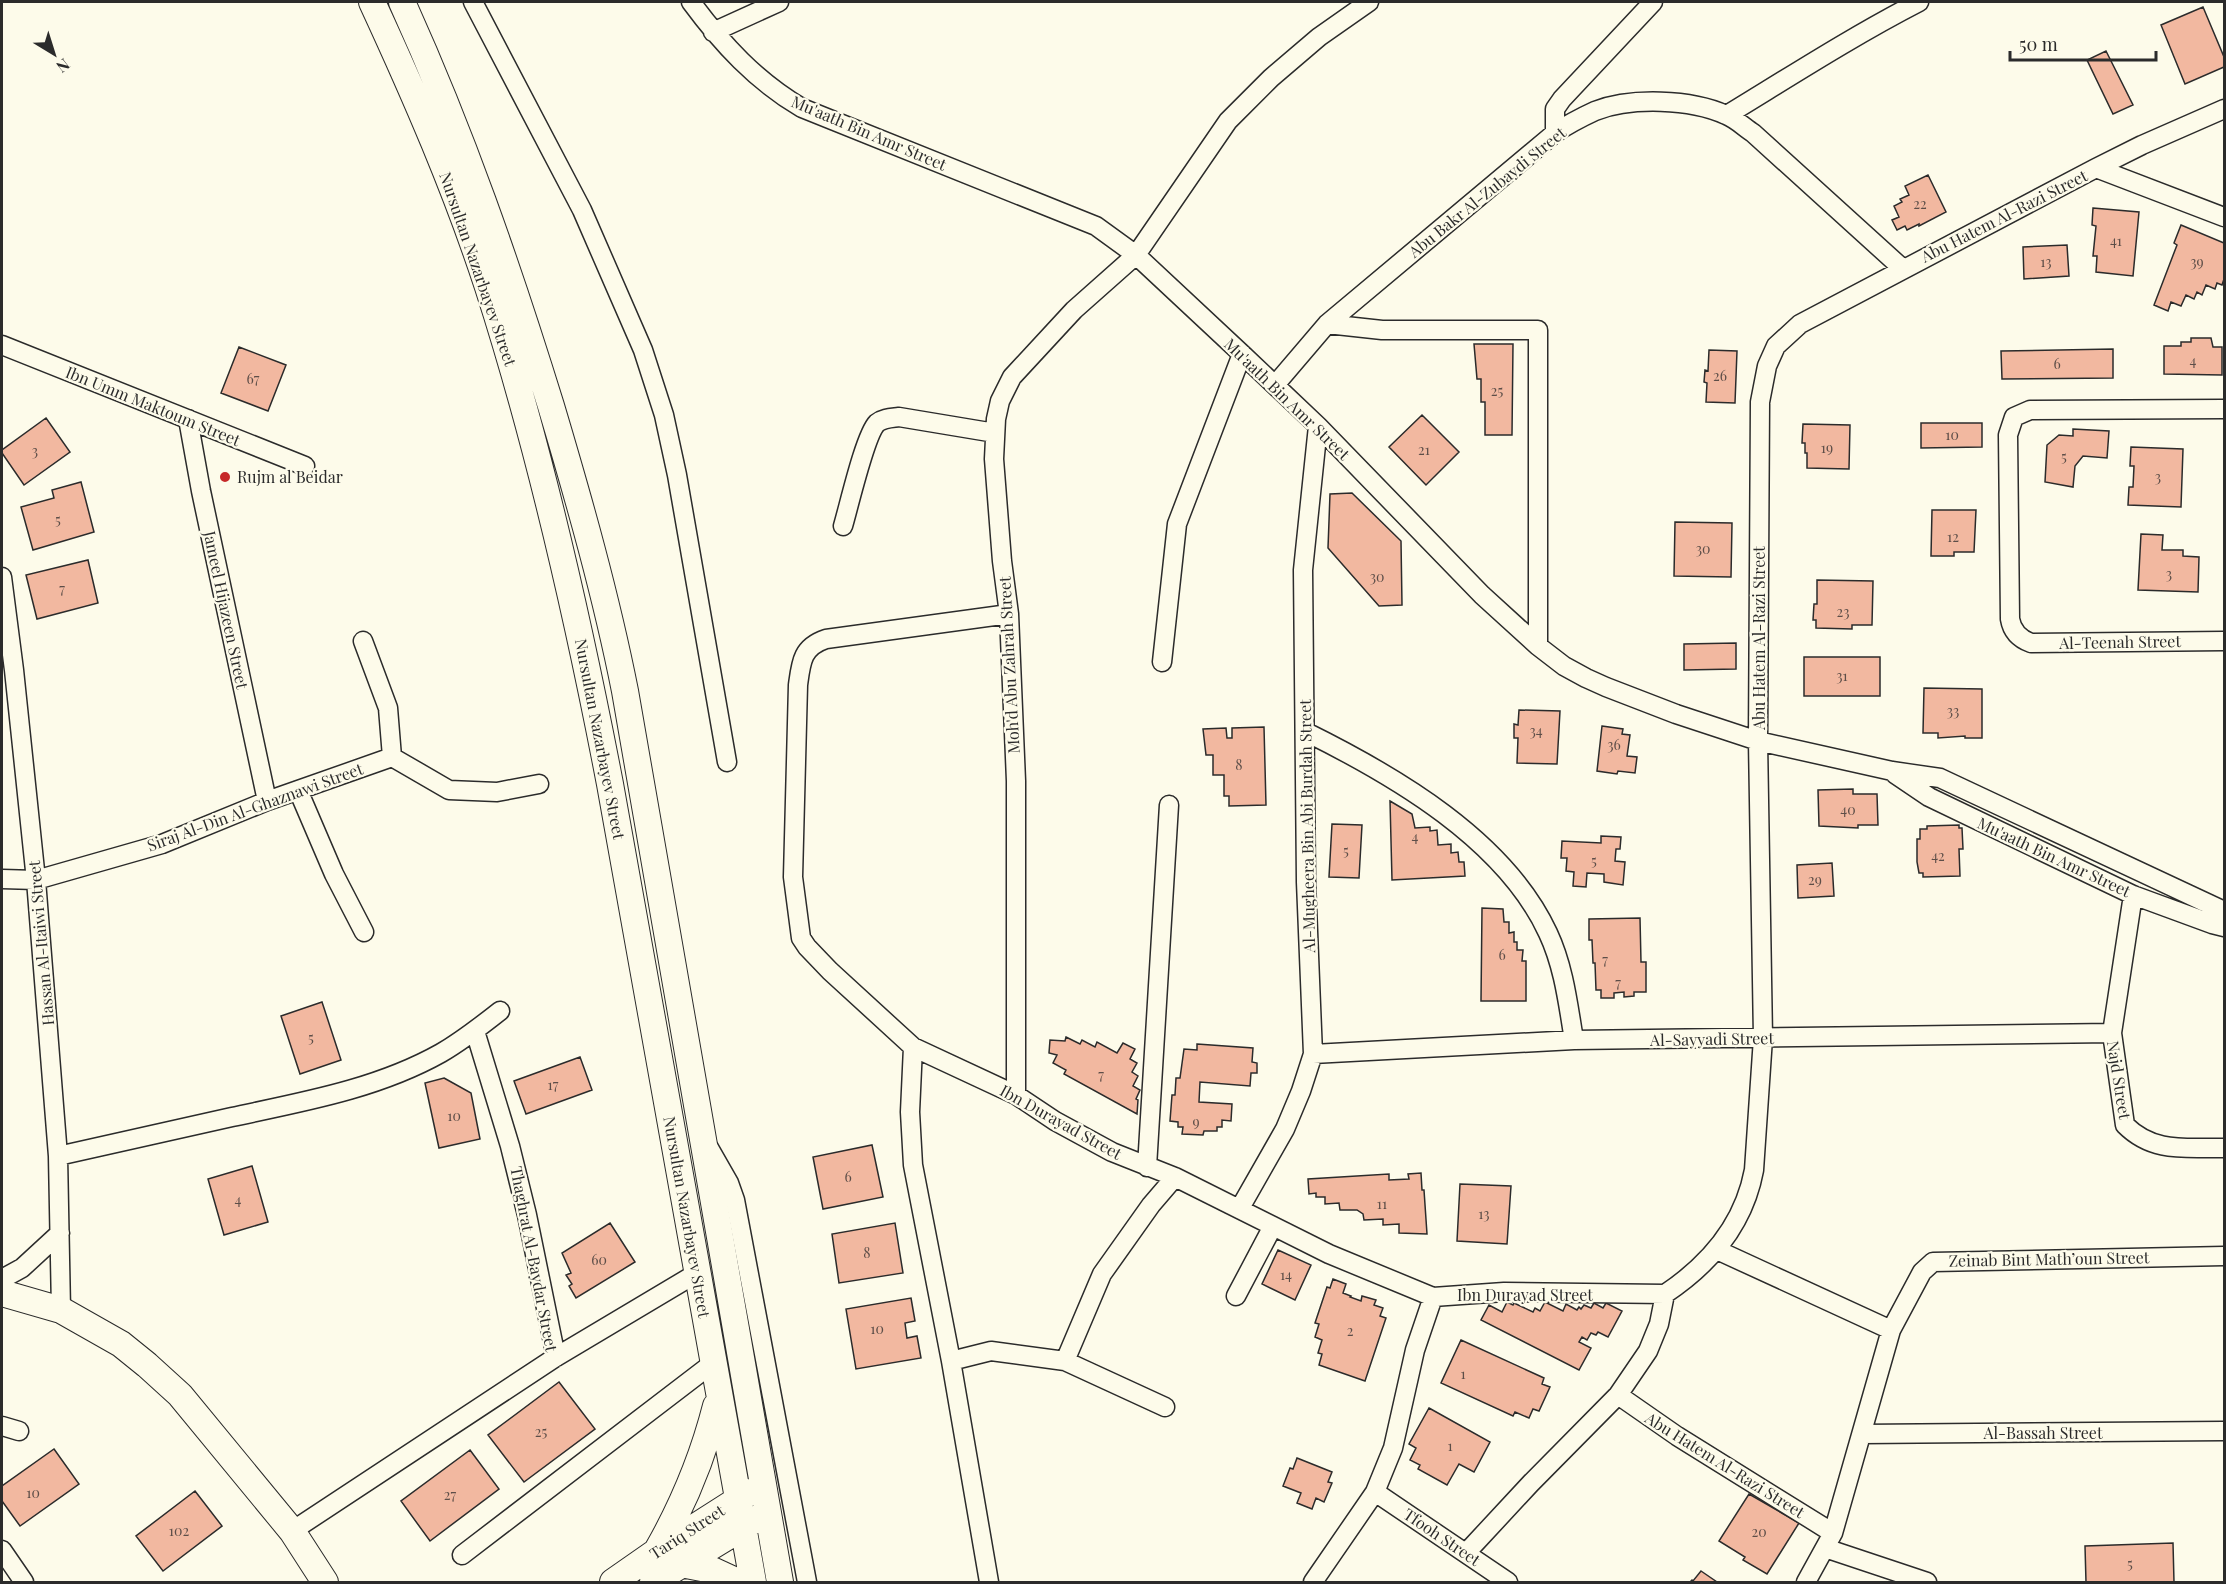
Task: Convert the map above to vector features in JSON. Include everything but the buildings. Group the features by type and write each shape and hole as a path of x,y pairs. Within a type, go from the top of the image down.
{"main road":[{"name":"Nursultan Nazarbayev Street","path":"372,2 453,189 487,286 516,381 578,627 602,741 753,1582"},
{"name":"Nursultan Nazarbayev Street","path":"402,2 434,72 465,149 499,243 560,437 612,628 780,1582"},
{"path":"2,1293 61,1310 121,1344 180,1395 292,1531 325,1582"},
{"path":"656,1551 677,1515 694,1477 708,1437 718,1397"},
{"name":"Tariq Street","path":"613,1582 656,1551 763,1485"},
{"name":"Tariq Street","path":"653,1582 768,1512"},
{"path":"681,1564 712,1570 738,1582"}],"street":[{"path":"472,2 582,210 644,350 664,415 677,475 727,762"},
{"name":"Mu'aath Bin Amr Street","path":"691,2 713,32 749,70 780,95 802,108 1096,226 1136,255 1318,426 1482,595 1538,646 1564,666 1606,687 1676,714 1758,741 1892,771 1940,778 2224,911"},
{"path":"713,32 779,2"},
{"name":"Moh'd Abu Zahrah Street","path":"1016,1095 1016,781 1009,614 994,459 1000,401 1012,377 1074,310 1136,255 1228,121 1271,78 1311,44 1369,2"},
{"path":"1555,133 1555,109 1562,99 1653,2"},
{"path":"1727,115 1816,59 1919,2"},
{"name":"Abu Bakr Al-Zubaydi Street","path":"1275,385 1327,324 1555,133 1597,111 1628,104 1675,103 1704,106 1727,115 1753,133 1903,269"},
{"name":"Abu Hatem Al-Razi Street","path":"1665,1294 1690,1278 1717,1250 1743,1206 1754,1170 1763,1038 1758,741 1760,402 1767,366 1776,345 1800,324 1903,269 2142,145 2224,109"},
{"path":"2097,168 2224,217"},
{"path":"1327,324 1382,330 1538,330 1538,646"},
{"name":"Ibn Umm Maktoum Street","path":"2,345 305,466"},
{"path":"1162,662 1177,524 1242,354"},
{"name":"Al-Teenah Street","path":"2224,409 2030,410 2014,417 2008,435 2010,619 2018,635 2031,643 2224,641"},
{"path":"843,526 867,444 877,423 887,418 899,417 995,433"},
{"name":"Jameel Hijazeen Street","path":"188,419 201,491 267,801"},
{"name":"Al-Mugheera Bin Abi Burdah Street","path":"1240,1208 1285,1129 1301,1092 1312,1054 1306,882 1304,570 1318,426"},
{"name":"Hassan Al-Itaiwi Street","path":"2,577 36,880 58,1156 61,1310"},
{"name":"Ibn Durayad Street","path":"1009,614 826,639 814,643 804,654 798,685 793,877 801,938 830,971 913,1047 1016,1095 1083,1137 1240,1208 1329,1254 1432,1297 1504,1292 1665,1294"},
{"path":"363,641 388,708 392,757 449,790 497,792 539,784"},
{"path":"1306,732 1360,759 1422,797 1476,842 1508,874 1535,911 1549,936 1560,966 1574,1040"},
{"name":"Siraj Al-Din Al-Ghaznawi Street","path":"2,879 36,880 162,844 267,801 392,757"},
{"name":"Mu'aath Bin Amr Street","path":"1892,771 1929,797 2133,895 2224,927"},
{"path":"298,790 334,874 364,932"},
{"path":"1147,1167 1168,805"},
{"name":"Najd Street","path":"2133,895 2112,1034 2125,1125 2150,1144 2224,1148"},
{"path":"58,1156 343,1091 396,1074 439,1054 475,1031 500,1011"},
{"name":"Thaghrat Al-Baydar Street","path":"292,1531 556,1357 522,1192 475,1031"},
{"name":"Al-Sayyadi Street","path":"1312,1054 1574,1040 2112,1034"},
{"path":"913,1047 910,1112 913,1165 951,1361 989,1582"},
{"path":"702,1138 718,1161 735,1200 807,1582"},
{"path":"1065,1361 1102,1274 1151,1205 1175,1178"},
{"path":"1236,1296 1273,1226"},
{"path":"2,1279 22,1268 60,1233"},
{"path":"1717,1250 1891,1330"},
{"name":"Zeinab Bint Math’oun Street","path":"1806,1582 1829,1540 1891,1330 1922,1272 1933,1262 2224,1256"},
{"path":"556,1357 697,1273"},
{"path":"1466,1553 1618,1395 1648,1351 1659,1324 1665,1294"},
{"path":"1313,1582 1375,1492 1393,1448 1415,1350 1432,1297"},
{"path":"951,1361 991,1351 1065,1361 1165,1407"},
{"path":"462,1556 713,1363"},
{"name":"Abu Hatem Al-Razi Street","path":"1618,1395 1829,1540 1927,1582"},
{"name":"Al-Bassah Street","path":"1862,1434 2224,1431"},
{"name":"Tfooh Street","path":"1375,1492 1508,1582"},
{"path":"2,1550 24,1582"}],"place":[{"name":"Rujm al Beidar","path":"225,477"}]}
